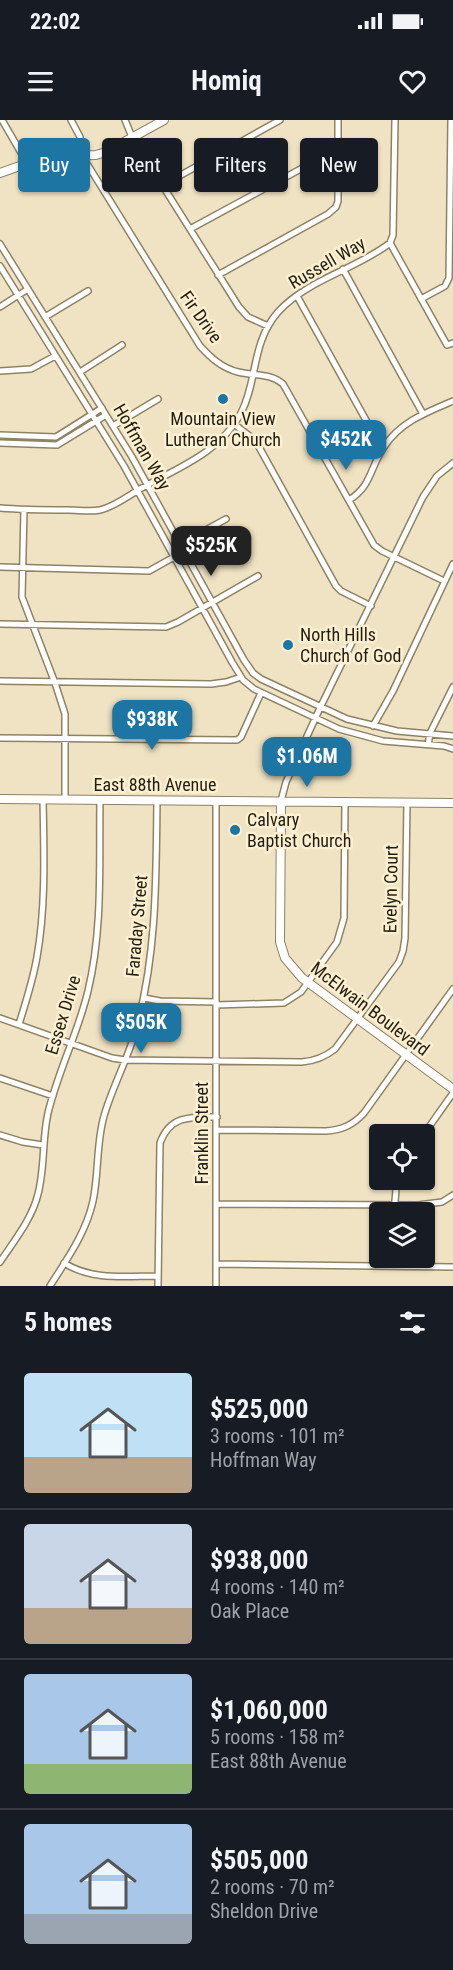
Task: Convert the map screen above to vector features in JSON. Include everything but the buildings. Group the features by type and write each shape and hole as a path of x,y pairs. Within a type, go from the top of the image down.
{"street":[{"path":"2,120 18,148"},
{"name":"Fir Drive","path":"71,120 80,138"},
{"path":"125,120 132,137"},
{"path":"90,155 106,152 164,120"},
{"path":"182,174 280,120"},
{"path":"338,120 338,138"},
{"name":"Russell Way","path":"0,508 99,510 206,453 223,438 244,405 257,350 268,326 279,312 297,296 390,243 393,236 394,120"},
{"path":"421,298 445,286 449,278 451,120"},
{"path":"0,173 18,166"},
{"name":"Fir Drive","path":"90,169 200,346 225,367 274,377 287,388 374,545 444,581"},
{"path":"190,229 300,169"},
{"path":"167,192 243,313 268,326"},
{"path":"218,275 334,209 338,201 338,192"},
{"path":"390,243 447,345 453,343"},
{"name":"Hoffman Way","path":"0,244 148,485 255,676 347,719 397,731 453,736"},
{"name":"Hoffman Way","path":"0,266 92,414 241,677 261,693 316,719 369,739 453,749"},
{"path":"343,269 423,414"},
{"path":"0,307 28,289"},
{"path":"45,317 88,291"},
{"path":"297,296 382,449"},
{"path":"80,372 122,345"},
{"path":"0,371 31,369 55,356"},
{"path":"113,426 158,399"},
{"path":"349,500 367,484 382,449 398,430 423,414 453,401"},
{"path":"0,435 56,437 102,408"},
{"path":"0,443 57,445 106,415"},
{"path":"234,424 256,443 336,586 341,591 371,606"},
{"path":"281,801 286,782 320,708 426,490 437,476 453,463"},
{"path":"24,510 22,597 65,714 65,800"},
{"path":"180,544 226,519"},
{"path":"0,567 149,571 174,557"},
{"path":"373,726 393,691 453,564"},
{"path":"0,624 166,627 258,576"},
{"path":"0,681 219,684 241,677"},
{"path":"428,745 430,733 453,687"},
{"path":"0,738 237,740 261,693"},
{"name":"East 88th Avenue","path":"0,799 453,803"},
{"path":"19,1024 32,980 40,936 43,799"},
{"name":"Essex Drive","path":"0,1262 36,1202 41,1180 46,1122 88,989 97,938 100,800"},
{"name":"Faraday Street","path":"50,1286 83,1231 90,1212 95,1189 102,1125 134,1038 144,998 154,931 157,800"},
{"name":"Franklin Street","path":"216,801 216,1286"},
{"name":"McElwain Boulevard","path":"281,801 280,942 285,958 308,982 453,1089"},
{"path":"144,998 160,1001 278,1005 296,997 337,942 343,926 345,801"},
{"name":"Evelyn Court","path":"0,1018 112,1058 125,1060 302,1062 317,1060 335,1049 399,962 405,944 406,802"},
{"path":"217,1130 326,1131 341,1129 353,1123 364,1113 453,989"},
{"path":"0,1078 53,1096"},
{"path":"431,1124 453,1093"},
{"path":"158,1286 159,1148 163,1136 169,1127 182,1119 217,1117"},
{"path":"0,1135 43,1145"},
{"path":"435,1205 453,1196"},
{"path":"217,1203 369,1208"},
{"path":"64,1263 94,1276 158,1276"},
{"path":"216,1264 369,1266"},
{"path":"435,1266 453,1266"}],"place":[{"name":"Mountain View Lutheran Church","path":"223,399"},
{"name":"North Hills Church of God","path":"288,645"},
{"name":"Calvary Baptist Church","path":"235,830"}]}
